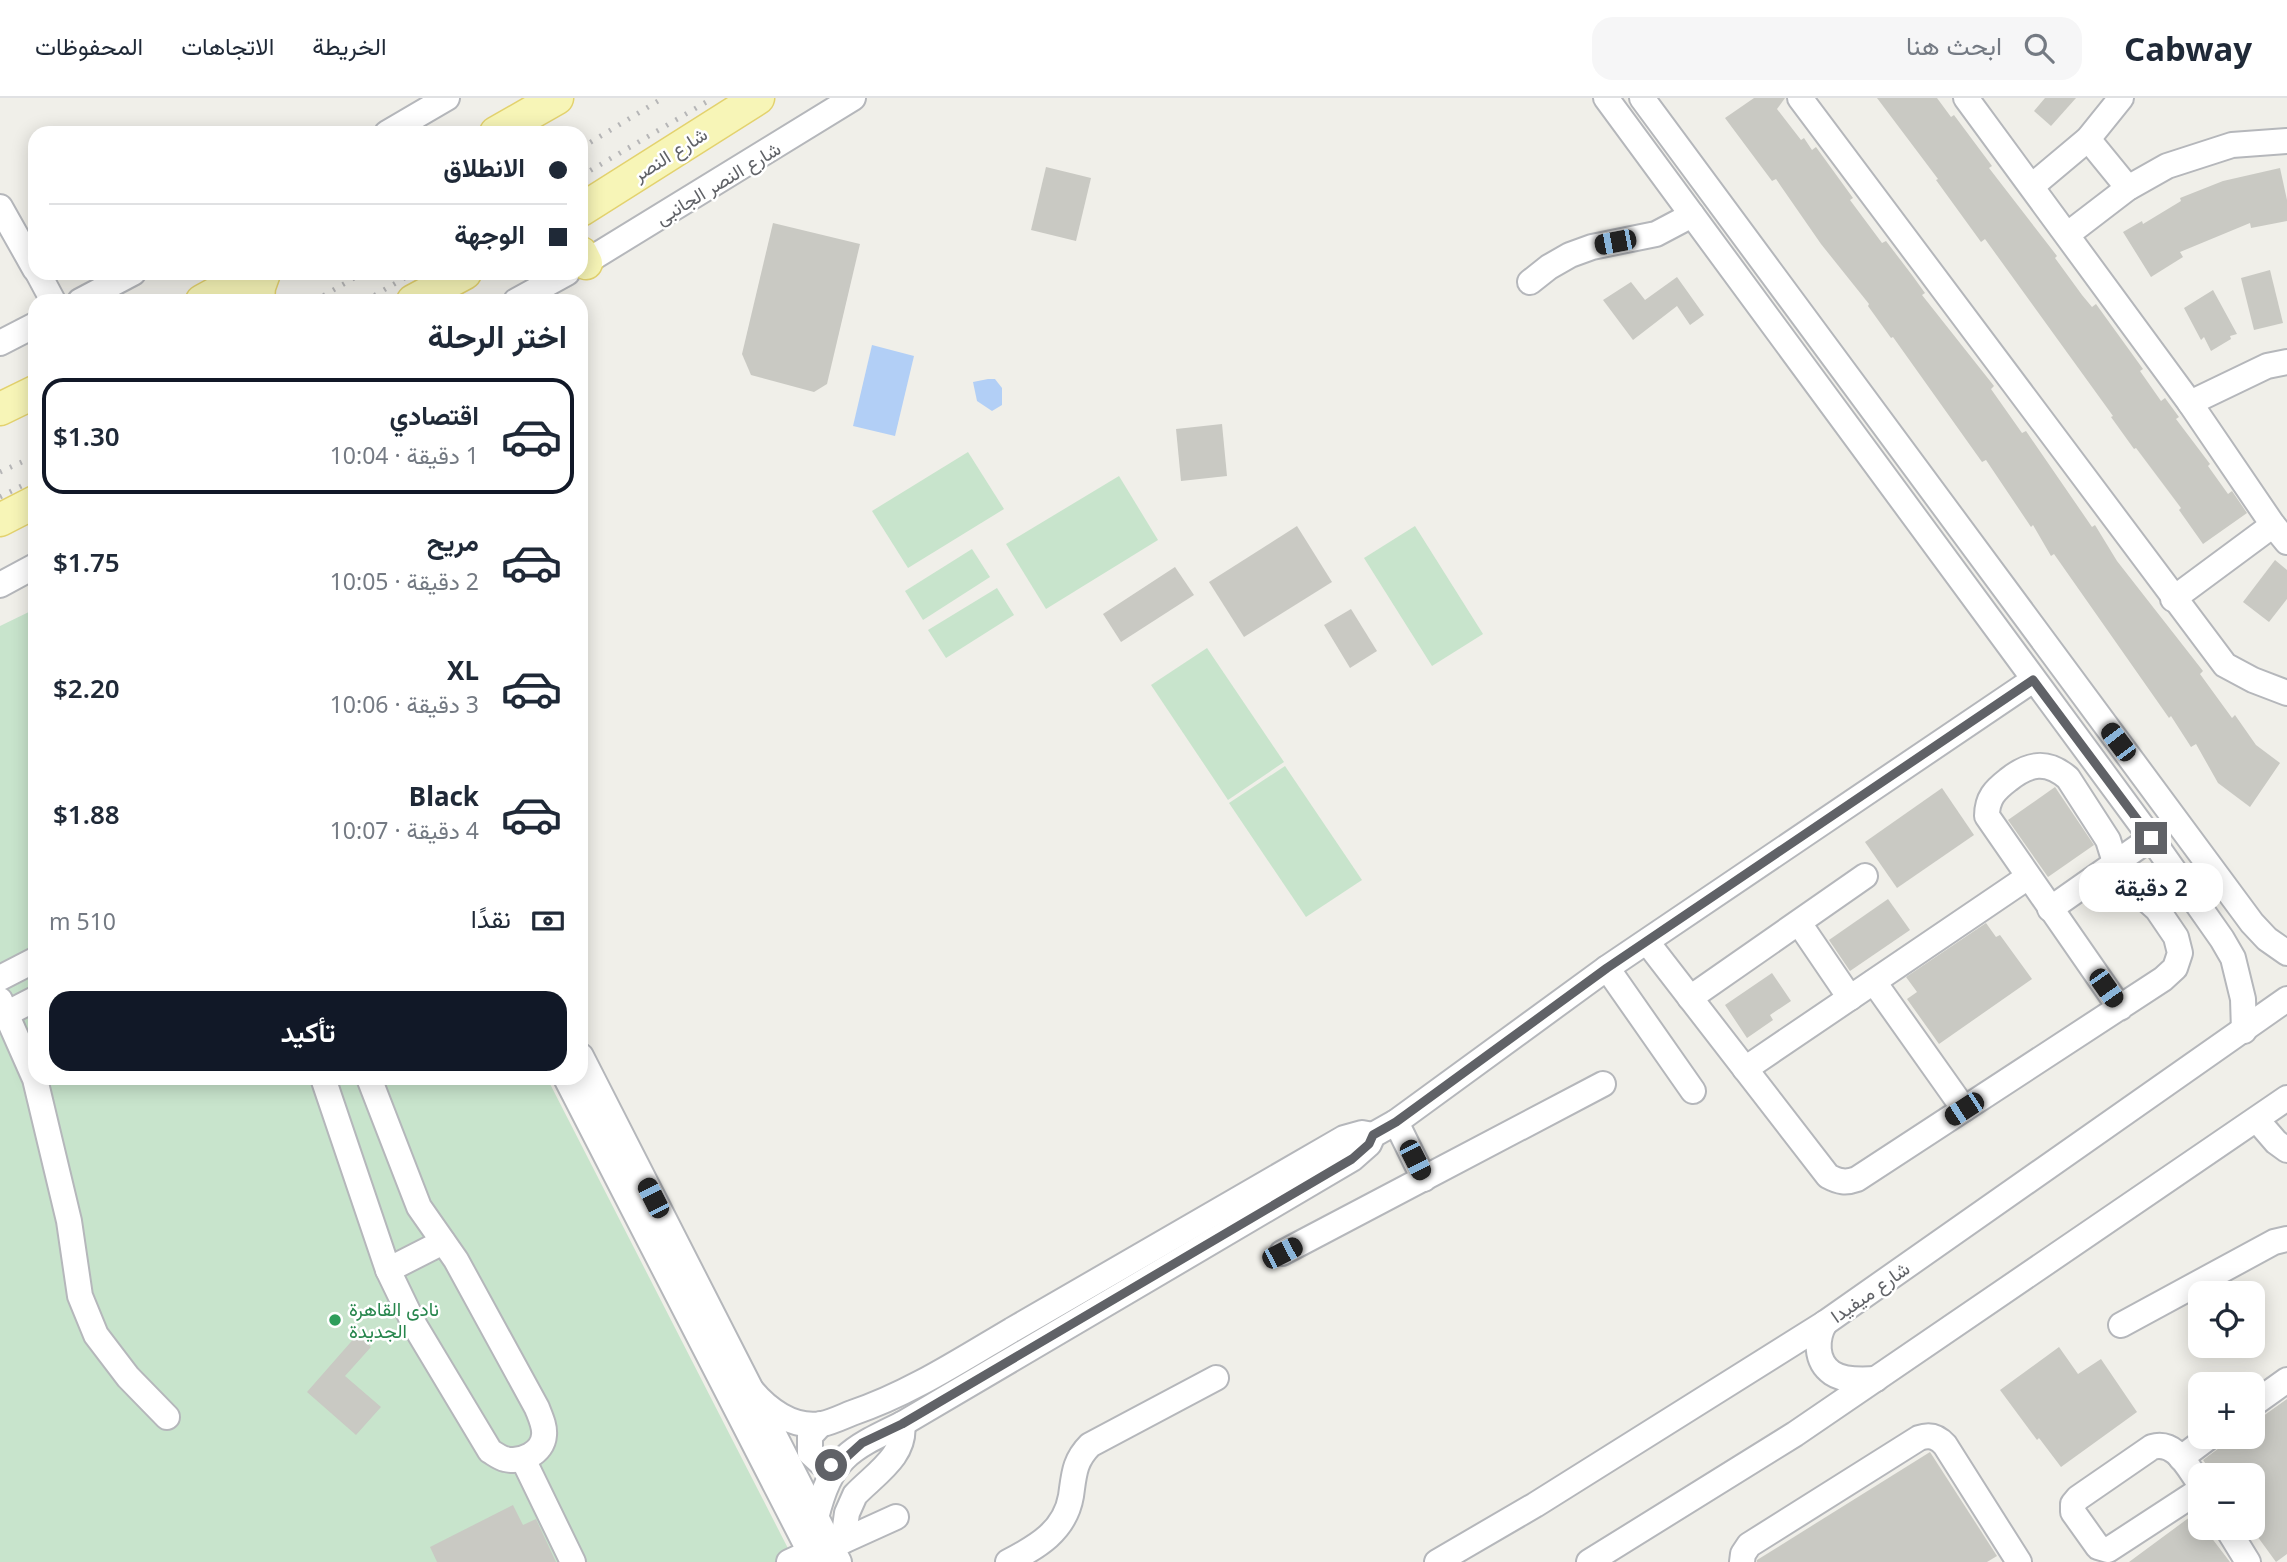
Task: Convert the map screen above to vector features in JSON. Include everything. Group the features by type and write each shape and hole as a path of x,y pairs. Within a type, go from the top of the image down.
{"main road":[{"path":"508,126 557,98"},
{"name":"شارع النصر","path":"588,206 758,98"},
{"path":"215,294 240,280"},
{"path":"426,294 453,280"},
{"path":"0,409 28,395"},
{"path":"0,520 28,506"}],"street":[{"path":"399,126 447,98"},
{"name":"شارع النصر الجانبى","path":"588,259 853,98"},
{"path":"1606,98 2151,838 2222,939 2234,958 2243,999 2244,1031"},
{"path":"1642,98 2252,923 2267,939 2287,953"},
{"path":"1800,98 2225,665 2253,680 2287,693"},
{"path":"1966,98 2190,403 2280,533 2173,599"},
{"path":"2032,186 2088,139 2121,98"},
{"path":"2088,139 2128,188"},
{"path":"2067,233 2128,188 2167,166 2232,145 2287,141"},
{"path":"0,207 28,256"},
{"path":"1530,282 1570,255 1592,247 1656,234 1692,215"},
{"path":"93,294 120,280"},
{"name":"شارع النصر الجانبى","path":"528,294 552,280"},
{"path":"0,343 28,329"},
{"path":"2190,403 2267,366 2287,362"},
{"path":"0,585 28,570"},
{"path":"816,1518 823,1489 839,1464 862,1443 902,1424 1352,1159 1369,1144 1373,1135 1396,1122 1607,968 2033,680"},
{"path":"1647,942 1828,1176 1837,1181 1857,1179 2120,1008 2170,974 2179,961 2176,937 2157,909 2123,880 2114,864 2108,840 2068,778 2050,766 2030,766 1998,788 1987,805 1987,816 2120,1008"},
{"path":"2125,805 2150,787"},
{"path":"2050,909 2151,838"},
{"path":"1690,998 1865,876"},
{"path":"1745,1069 2028,877"},
{"path":"1799,923 1850,998"},
{"path":"2234,958 2251,959 2264,947 2267,939"},
{"path":"0,978 28,964"},
{"path":"1607,968 1693,1091"},
{"path":"1874,982 1964,1109"},
{"name":"شارع ميفيدا","path":"1437,1562 1535,1505 1825,1323 2287,999"},
{"path":"28,1001 2,1010 28,1064"},
{"path":"588,1070 816,1518 821,1554"},
{"path":"1282,1253 1603,1084"},
{"path":"36,1085 69,1221 80,1296 96,1335 128,1377 167,1417"},
{"path":"325,1085 388,1270 415,1326 490,1451 502,1459 523,1459 543,1442 545,1431 537,1408 467,1279 419,1207 372,1085"},
{"path":"570,1085 821,1554"},
{"path":"1589,1562 1795,1434 2287,1098"},
{"path":"2257,1120 2276,1142 2287,1150"},
{"path":"1396,1122 1424,1179"},
{"path":"749,1387 760,1401 773,1411 796,1421 821,1424 869,1408 918,1383 1344,1138 1362,1133 1373,1135"},
{"path":"2121,1325 2274,1242 2287,1239"},
{"path":"388,1270 443,1242"},
{"path":"1825,1323 1818,1340 1825,1366 1841,1377 1876,1380"},
{"path":"1008,1562 1044,1542 1056,1529 1065,1514 1070,1497 1074,1466 1090,1445 1216,1378"},
{"path":"2265,1396 2287,1380"},
{"path":"821,1424 810,1436 810,1453 822,1464 839,1464"},
{"path":"821,1554 855,1495 898,1451 903,1433 902,1424"},
{"path":"1742,1562 1743,1554 1749,1545 1919,1438 1929,1436 1941,1440 1945,1445 2019,1562"},
{"path":"2188,1468 2170,1448 2152,1447 2078,1498 2073,1504 2073,1512 2098,1547 2108,1550 2188,1498"},
{"path":"2180,1458 2192,1449"},
{"path":"523,1459 573,1562"},
{"path":"821,1554 896,1517"},
{"path":"2234,1540 2248,1562"}],"green space":[{"path":"968,452 1004,509 908,568 872,511"},
{"path":"1119,476 1158,540 1046,609 1006,544"},
{"path":"1415,526 1483,634 1432,666 1364,558"},
{"path":"972,549 990,577 923,620 905,591"},
{"path":"997,588 1014,615 946,658 928,630"},
{"name":"نادى القاهرة الجديدة","path":"28,612 28,1085 551,1085 795,1562 0,1562 0,626"},
{"path":"1207,648 1284,762 1228,800 1151,685"},
{"path":"1285,766 1362,880 1306,917 1229,803"}],"water":[{"path":"872,345 914,356 895,436 853,426"},
{"path":"995,379 1002,388 1002,405 992,411 977,401 973,382"}],"building":[{"path":"1754,98 1785,98 1777,109 1801,140 1804,138 1812,150 1816,147 1882,243 1886,241 1912,275 1925,293 1922,295 1994,386 1991,389 2022,433 2026,431 2092,527 2095,525 2117,561 2203,671 2200,674 2232,718 2235,715 2256,745 2280,763 2250,807 2218,783 2196,744 2191,747 2171,716 2169,718 2054,554 2051,556 2033,525 2031,527 1986,460 1982,462 1776,179 1772,181 1725,118"},
{"path":"1877,98 1937,98 1951,117 1954,115 1992,166 1989,168 2057,256 2055,258 2082,295 2092,307 2096,304 2143,369 2140,371 2161,401 2165,398 2179,417 2176,419 2210,464 2208,466 2228,494 2232,491 2247,513 2203,544 2179,510 2181,508 2136,448 2134,449 1985,239 1981,242"},
{"path":"2045,98 2076,98 2051,126 2034,111"},
{"path":"1046,167 1091,178 1076,241 1031,230"},
{"path":"2280,168 2287,200 2287,221 2251,228 2250,223 2180,252 2183,257 2151,277 2123,232 2142,221 2143,224 2181,201 2180,198 2223,181"},
{"path":"773,223 860,244 827,384 814,392 751,375 742,354"},
{"path":"2270,270 2283,323 2254,330 2241,278"},
{"path":"1677,277 1704,315 1690,325 1677,306 1633,340 1603,300 1631,282 1645,300"},
{"path":"2213,290 2237,334 2230,336 2231,339 2211,351 2204,337 2201,340 2184,308"},
{"path":"1222,424 1227,476 1181,481 1176,429"},
{"path":"1297,526 1332,582 1244,637 1209,582"},
{"path":"2275,560 2287,570 2287,599 2269,622 2243,602"},
{"path":"1175,567 1194,595 1121,642 1103,614"},
{"path":"1351,609 1377,651 1350,668 1324,625"},
{"path":"2055,787 2094,845 2048,877 2008,820"},
{"path":"1942,788 1974,835 1897,888 1865,842"},
{"path":"1888,899 1910,930 1850,971 1829,940"},
{"path":"1986,923 1996,937 2000,935 2032,979 1939,1044 1907,999 1917,992 1906,977"},
{"path":"1772,973 1791,1001 1770,1015 1773,1020 1747,1038 1725,1005"},
{"path":"357,1335 371,1347 345,1376 381,1407 356,1435 307,1392"},
{"path":"2059,1347 2078,1374 2101,1359 2137,1412 2061,1467 2000,1390"},
{"path":"2287,1399 2287,1554 2276,1562 2260,1540 2265,1540 2265,1463 2205,1463 2203,1460 2218,1449 2265,1449 2265,1415"},
{"path":"1930,1452 1997,1556 1987,1562 1757,1562 1757,1560"},
{"path":"513,1505 523,1525 536,1519 556,1562 437,1562 430,1547"},
{"path":"2188,1518 2188,1540 2213,1540 2230,1562 2129,1562"}],"railway":[{"path":"588,144 663,98"},
{"path":"588,172 713,98"},
{"path":"326,294 351,280"},
{"path":"377,294 401,280"},
{"path":"0,472 28,459"},
{"path":"0,497 28,483"}],"place":[{"name":"نادى القاهرة الجديدة","path":"335,1320"}],"route":[{"path":"831,1465 839,1464 862,1443 902,1424 1360,1154 1373,1135 1396,1122 1607,968 2033,680 2151,838"}]}
